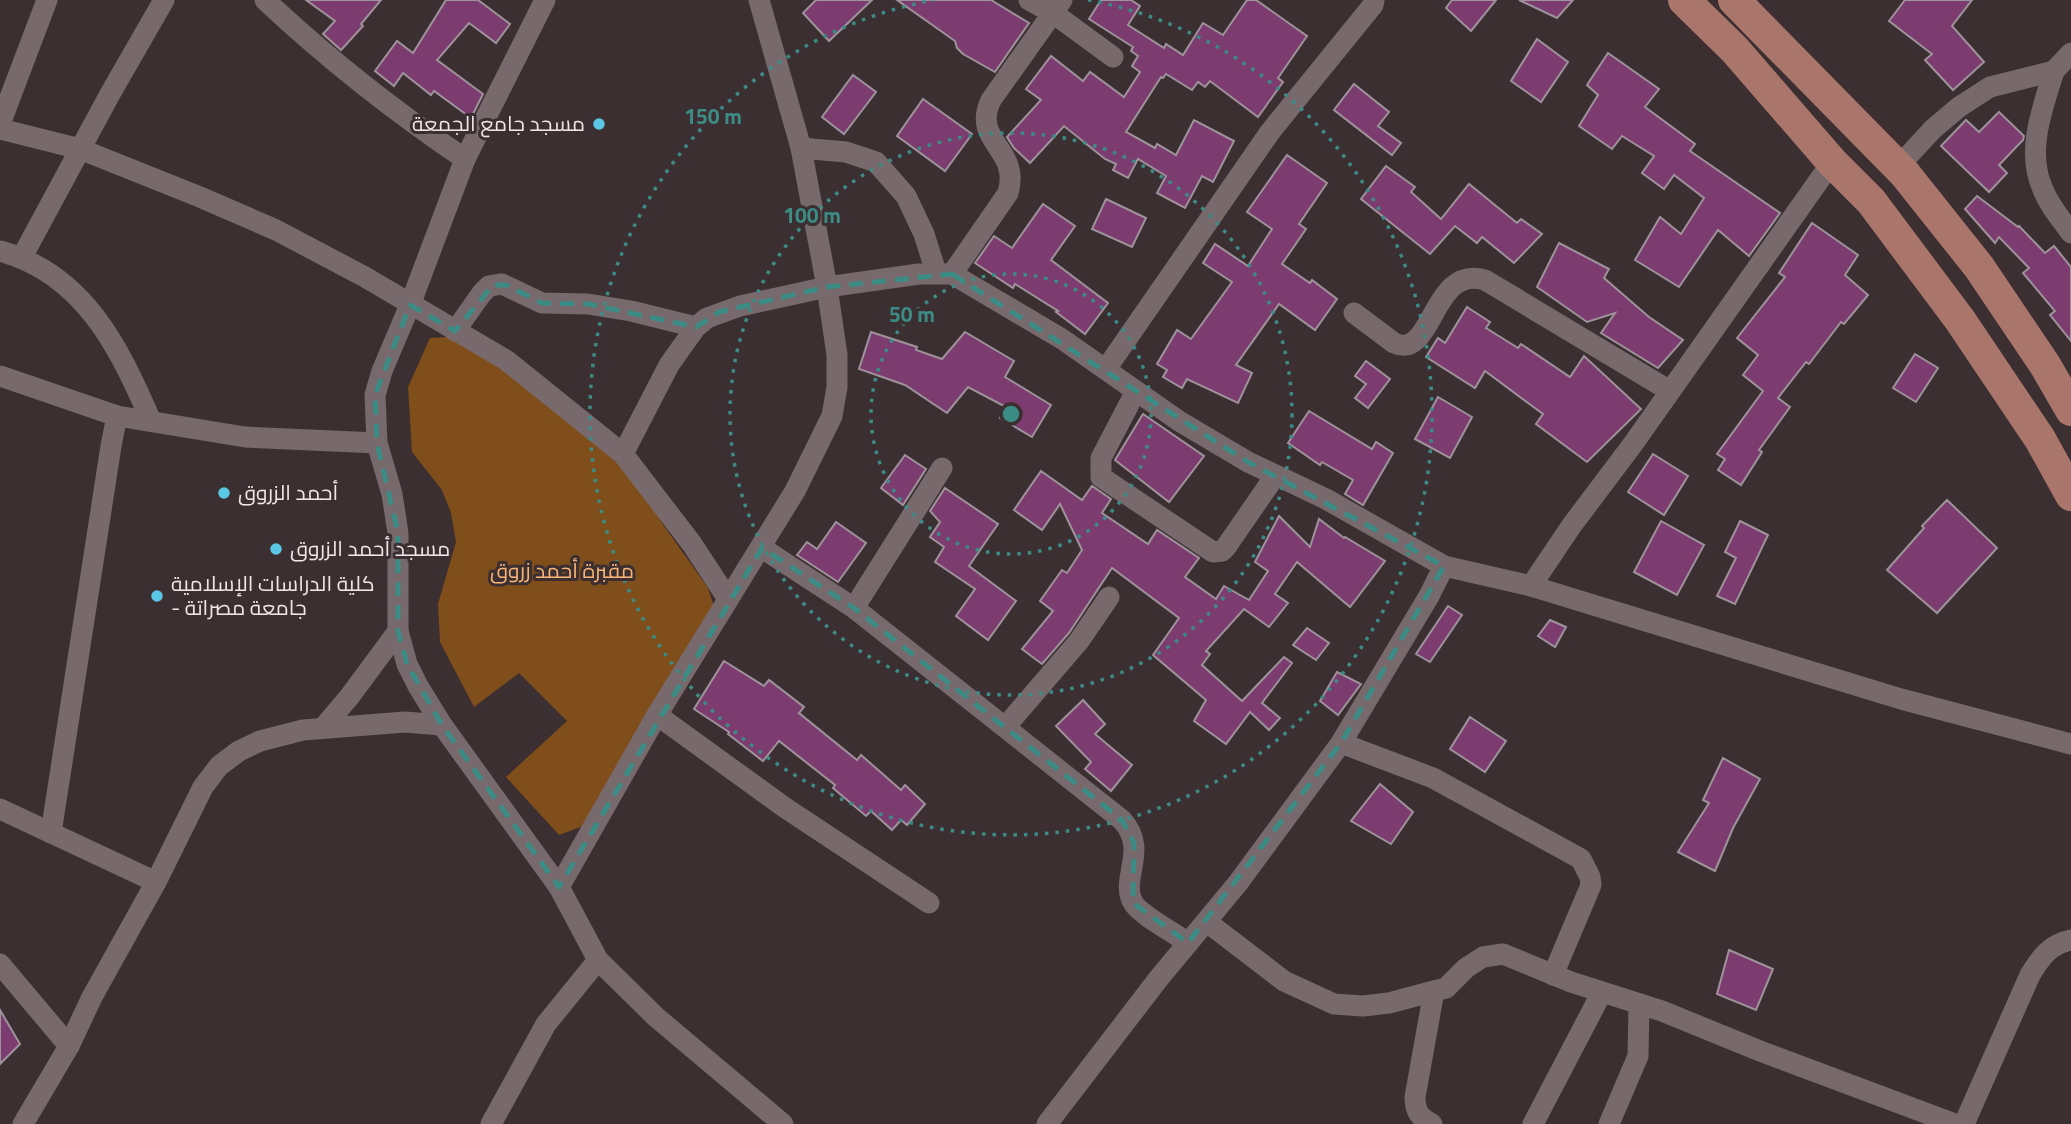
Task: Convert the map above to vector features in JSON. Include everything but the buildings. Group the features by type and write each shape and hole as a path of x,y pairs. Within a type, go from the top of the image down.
{"main road":[{"path":"1684,0 1735,50 1832,162 1871,201 1960,320 2040,439 2071,495"},
{"path":"1737,1 1905,174 1979,267 2045,365 2071,410"}],"street":[{"path":"47,0 0,127 80,149 276,230 365,276 506,360 623,454 692,544 728,599"},
{"path":"22,257 164,0"},
{"path":"265,0 352,77 401,116 465,159"},
{"path":"545,0 465,159 382,371 375,396 377,443 392,494 398,533 398,631 407,664 418,686 442,725 559,887 598,960 656,1017 783,1124"},
{"path":"559,887 657,715 762,548 795,491 832,416 837,387 837,355 827,287 801,148 759,0"},
{"path":"1029,0 1057,7 1113,57"},
{"path":"1106,369 1270,132 1373,5 1374,0"},
{"path":"623,454 669,365 696,327 719,312 827,287 944,273 1007,193 1011,182 1009,166 986,125 985,114 991,100 1057,7"},
{"path":"2071,53 2054,71 2037,133 2036,162 2041,187 2071,233"},
{"path":"1897,168 1933,129 1959,107 1990,87 2054,71"},
{"path":"801,148 846,152 876,162 906,196 944,273 1106,369 1179,421 1275,476 1326,499 1444,565 1531,586 1901,699 2071,744"},
{"path":"1531,586 1832,162"},
{"path":"0,251 22,257 64,283 90,310 114,343 151,421"},
{"path":"1354,313 1394,343 1401,346 1411,344 1419,337 1453,283 1466,277 1485,280 1670,391"},
{"path":"455,331 489,286 502,284 542,303 588,304 631,311 696,327"},
{"path":"0,376 117,416 245,437 377,443"},
{"path":"1136,391 1101,458 1101,477 1213,552 1222,551 1226,547 1275,476"},
{"path":"51,833 108,459 117,416"},
{"path":"854,608 943,468"},
{"path":"762,548 854,608 1122,820 1130,829 1135,843 1130,889 1133,903 1188,943"},
{"path":"1047,1124 1159,978 1207,922 1283,824 1341,743 1429,596 1444,565"},
{"path":"1006,726 1079,641 1109,597"},
{"path":"323,728 398,631"},
{"path":"657,715 784,807 929,904"},
{"path":"23,1124 69,1046 203,787 219,766 239,751 260,741 303,730 405,722 442,725"},
{"path":"1341,743 1433,778 1581,859 1591,885 1553,975"},
{"path":"0,809 156,882"},
{"path":"1207,922 1284,981 1334,1004 1363,1006 1390,1003 1446,988 1466,968 1483,957 1503,954 1955,1124"},
{"path":"1964,1124 2030,975 2042,955 2058,943 2071,940"},
{"path":"491,1124 546,1024 598,960"},
{"path":"0,964 69,1046"},
{"path":"1432,1124 1420,1117 1415,1107 1415,1097 1434,991"},
{"path":"1533,1124 1602,992"},
{"path":"1609,1124 1638,1056 1639,1004"}],"highlighted area":[{"path":"952,274 1248,462 1444,566 1341,743 1188,943 1133,903 1134,843 1122,820 854,608 762,548 559,887 442,725 407,664 398,631 398,533 377,443 375,395 410,305 455,331 493,285 506,285 542,303 588,304 696,327 719,312 827,287"}],"green space":[{"name":"مقبرة أحمد زروق","path":"448,337 482,350 632,472 662,523 708,588 715,609 586,825 559,835 506,777 567,721 519,673 474,707 440,642 438,604 456,542 451,513 442,490 412,452 408,387 430,338"}],"place":[{"name":"مسجد جامع الجمعة","path":"599,124"},
{"name":"أحمد الزروق","path":"224,493"},
{"name":"مسجد أحمد الزروق","path":"276,549"},
{"name":"كلية الدراسات الإسلامية - جامعة مصراتة","path":"157,596"}]}
